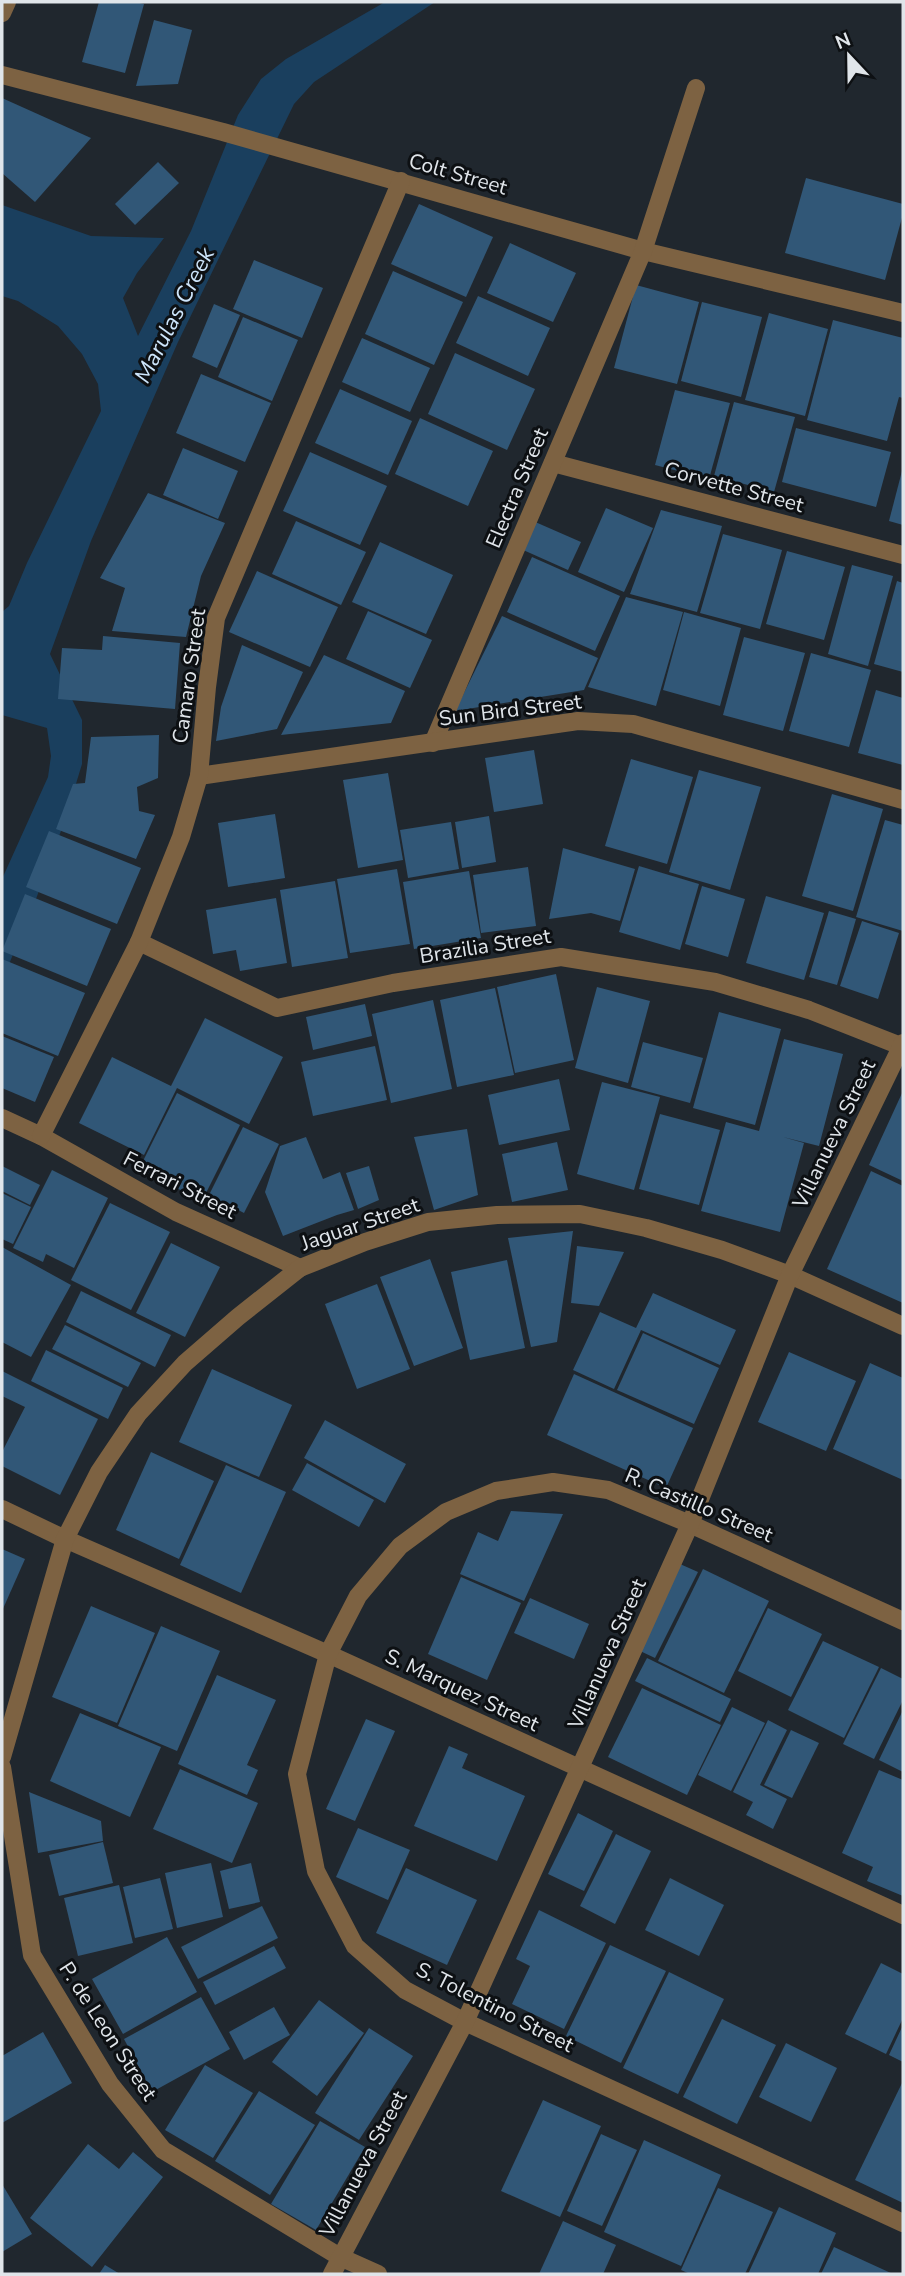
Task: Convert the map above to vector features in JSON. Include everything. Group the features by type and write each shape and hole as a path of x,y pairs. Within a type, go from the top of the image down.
{"street":[{"path":"2,12 7,2"},
{"name":"Colt Street","path":"2,75 223,132 643,251 903,313"},
{"name":"Electra Street","path":"433,743 643,251 696,88"},
{"name":"Camaro Street","path":"41,1136 139,942 181,837 199,776 216,618 401,181"},
{"name":"Corvette Street","path":"553,463 903,555"},
{"name":"Sun Bird Street","path":"199,776 578,721 633,724 903,800"},
{"name":"Brazilia Street","path":"139,942 277,1008 393,983 561,957 715,982 809,1010 899,1043"},
{"name":"Villanueva Street","path":"332,2274 465,2022 690,1524 790,1275 899,1043"},
{"path":"2,1118 41,1136"},
{"name":"Ferrari Street","path":"41,1136 176,1212 300,1268"},
{"name":"Jaguar Street","path":"65,1539 99,1472 138,1414 185,1363 300,1268 365,1242 428,1223 497,1215 580,1214 646,1228 722,1250 790,1275 903,1326"},
{"name":"R. Castillo Street","path":"328,1654 358,1596 400,1546 446,1512 496,1491 554,1482 608,1490 690,1524 903,1621"},
{"name":"S. Marquez Street","path":"2,1509 903,1915"},
{"path":"2,1756 65,1539"},
{"name":"S. Tolentino Street","path":"328,1654 297,1774 316,1871 355,1946 405,1990 465,2022 903,2223"},
{"name":"P. de Leon Street","path":"2,1767 32,1955 110,2084 163,2150 340,2256 378,2274"}],"water":[{"name":"Marulas Creek","path":"385,2 435,2 314,82 294,104 178,342 91,541 50,654 82,720 82,764 36,899 2,981 2,879 48,777 51,756 47,728 2,715 2,612 9,606 101,411 98,384 82,354 58,326 18,301 2,296 2,205 91,236 164,238 137,273 123,298 138,336 191,231 238,115 261,79 286,59"}],"building":[{"path":"99,2 144,4 125,73 82,62"},
{"path":"154,20 192,30 178,84 136,86"},
{"path":"2,98 91,138 35,202 2,173"},
{"path":"158,162 179,183 135,225 115,204"},
{"path":"806,178 903,204 903,214 885,280 785,253"},
{"path":"419,204 493,237 466,297 391,264"},
{"path":"510,243 576,273 553,322 487,293"},
{"path":"254,260 323,288 302,338 233,309"},
{"path":"393,271 463,302 434,365 365,334"},
{"path":"636,285 699,302 677,384 614,368"},
{"path":"478,296 550,328 528,376 456,343"},
{"path":"702,302 762,317 741,397 681,381"},
{"path":"214,304 240,315 217,368 192,357"},
{"path":"769,313 828,329 805,416 745,400"},
{"path":"243,317 298,340 272,401 218,377"},
{"path":"833,320 903,338 903,398 899,397 887,441 807,420"},
{"path":"362,338 430,368 410,412 342,382"},
{"path":"455,353 535,389 507,450 428,414"},
{"path":"201,374 271,403 245,462 176,433"},
{"path":"340,389 412,421 388,475 315,443"},
{"path":"675,390 730,403 709,479 655,465"},
{"path":"734,402 795,417 774,492 714,476"},
{"path":"420,418 493,451 468,506 395,474"},
{"path":"796,428 891,452 876,507 782,482"},
{"path":"183,448 238,471 218,519 163,495"},
{"path":"310,452 387,486 360,545 283,511"},
{"path":"903,471 903,525 889,521"},
{"path":"148,493 225,523 201,576 186,637 112,631 125,588 100,578"},
{"path":"606,508 653,528 624,592 578,572"},
{"path":"661,510 722,526 697,612 630,594"},
{"path":"296,521 366,552 341,605 272,574"},
{"path":"533,521 581,542 568,570 521,549"},
{"path":"723,534 782,550 760,629 700,613"},
{"path":"380,542 453,575 426,634 352,602"},
{"path":"787,551 845,567 824,640 766,624"},
{"path":"532,557 620,596 595,651 507,612"},
{"path":"852,565 893,576 868,666 828,654"},
{"path":"257,571 338,607 310,667 229,632"},
{"path":"897,581 903,583 903,672 874,664"},
{"path":"626,597 683,612 656,706 588,687"},
{"path":"368,611 432,640 410,688 346,659"},
{"path":"684,612 741,628 720,706 663,690"},
{"path":"502,616 598,658 584,690 455,711"},
{"path":"103,636 180,643 175,709 58,699 62,648 102,650"},
{"path":"744,637 805,653 783,731 723,715"},
{"path":"242,645 303,672 277,729 216,741 221,707"},
{"path":"811,653 871,670 849,747 789,731"},
{"path":"324,655 405,691 391,723 281,735"},
{"path":"876,690 903,698 903,765 858,753"},
{"path":"159,735 158,778 137,787 139,811 155,815 136,859 56,829 73,784 85,783 91,737"},
{"path":"534,750 543,804 494,812 485,758"},
{"path":"631,759 693,777 667,864 605,846"},
{"path":"699,770 761,787 730,890 669,872"},
{"path":"388,773 403,860 358,868 343,780"},
{"path":"832,794 883,809 853,911 802,896"},
{"path":"275,814 285,878 228,887 218,823"},
{"path":"489,816 496,862 462,868 455,822"},
{"path":"885,820 903,825 903,931 856,917"},
{"path":"451,822 459,869 408,878 400,830"},
{"path":"49,831 141,868 117,924 26,887"},
{"path":"563,848 635,869 620,921 591,913 549,919"},
{"path":"639,866 699,884 680,950 619,932"},
{"path":"528,867 536,926 481,933 473,875"},
{"path":"397,869 410,944 350,953 337,879"},
{"path":"469,871 481,938 414,949 403,882"},
{"path":"335,881 348,958 292,967 280,890"},
{"path":"702,886 745,899 728,957 685,944"},
{"path":"25,894 111,929 87,986 2,951"},
{"path":"766,896 824,913 804,980 746,963"},
{"path":"276,898 287,963 240,971 236,950 213,954 206,910"},
{"path":"829,911 856,919 837,985 809,977"},
{"path":"862,921 899,933 878,999 840,986"},
{"path":"2,959 85,993 58,1056 2,1033"},
{"path":"556,974 574,1060 515,1073 497,987"},
{"path":"597,987 650,1001 628,1083 575,1068"},
{"path":"495,988 514,1075 457,1087 440,1000"},
{"path":"433,1000 452,1089 391,1103 372,1014"},
{"path":"365,1004 372,1036 313,1050 306,1017"},
{"path":"719,1012 781,1029 755,1125 693,1108"},
{"path":"205,1018 283,1057 249,1124 177,1088 144,1155 79,1123 112,1057 171,1086"},
{"path":"2,1036 54,1057 35,1102 2,1088"},
{"path":"784,1039 843,1054 819,1146 783,1137 804,1143 780,1232 701,1211 726,1122 759,1131"},
{"path":"643,1042 703,1058 690,1103 631,1087"},
{"path":"375,1046 387,1100 313,1116 301,1062"},
{"path":"559,1079 570,1130 499,1145 488,1095"},
{"path":"602,1082 660,1097 634,1190 577,1174"},
{"path":"903,1091 903,1181 869,1165"},
{"path":"177,1093 240,1125 202,1201 139,1169"},
{"path":"660,1114 720,1130 699,1205 639,1189"},
{"path":"243,1127 279,1144 244,1213 209,1195"},
{"path":"467,1129 478,1195 434,1210 414,1137"},
{"path":"306,1137 323,1179 340,1172 354,1210 283,1236 265,1192 280,1146"},
{"path":"557,1142 568,1190 512,1202 502,1154"},
{"path":"2,1166 40,1185 30,1205 2,1191"},
{"path":"369,1166 379,1200 358,1209 346,1173"},
{"path":"52,1170 108,1198 74,1268 46,1254 43,1262 13,1248"},
{"path":"871,1171 903,1186 903,1303 827,1269"},
{"path":"2,1193 31,1207 13,1244 2,1239"},
{"path":"110,1203 170,1232 131,1310 71,1280"},
{"path":"573,1231 557,1342 531,1347 508,1238"},
{"path":"171,1243 220,1267 185,1337 136,1313"},
{"path":"577,1246 624,1252 599,1306 571,1303"},
{"path":"2,1247 71,1285 31,1357 2,1342"},
{"path":"430,1259 463,1348 414,1366 380,1277"},
{"path":"507,1260 525,1348 470,1360 451,1272"},
{"path":"377,1284 410,1369 357,1389 325,1304"},
{"path":"81,1291 171,1335 155,1367 66,1322"},
{"path":"653,1293 736,1330 720,1365 641,1330 614,1389 573,1370 600,1312 636,1328"},
{"path":"65,1325 141,1363 128,1387 52,1349"},
{"path":"643,1333 719,1368 694,1424 617,1390"},
{"path":"46,1350 123,1388 108,1419 31,1381"},
{"path":"789,1352 856,1381 826,1451 758,1422"},
{"path":"870,1363 903,1378 903,1480 833,1449"},
{"path":"212,1369 292,1405 259,1477 179,1442"},
{"path":"2,1371 98,1419 60,1495 2,1466 2,1452 25,1407 2,1396"},
{"path":"574,1374 693,1428 666,1488 547,1435"},
{"path":"325,1420 406,1464 385,1503 304,1458"},
{"path":"151,1452 214,1481 179,1559 116,1530"},
{"path":"307,1463 374,1500 359,1527 292,1490"},
{"path":"226,1465 286,1492 241,1593 180,1565"},
{"path":"511,1511 563,1514 524,1601 460,1574 478,1532 498,1541"},
{"path":"2,1549 25,1559 2,1611"},
{"path":"680,1564 698,1572 655,1658 638,1650"},
{"path":"703,1569 769,1601 724,1693 658,1661"},
{"path":"461,1577 521,1603 487,1680 428,1654"},
{"path":"530,1598 589,1624 574,1659 514,1633"},
{"path":"91,1606 155,1633 117,1723 52,1697"},
{"path":"768,1608 822,1634 791,1697 738,1671"},
{"path":"161,1626 220,1651 177,1751 118,1726"},
{"path":"823,1641 879,1667 844,1738 788,1710"},
{"path":"647,1658 731,1699 720,1722 635,1681"},
{"path":"881,1668 903,1679 903,1700 874,1759 843,1744"},
{"path":"217,1675 276,1700 247,1765 258,1770 247,1795 178,1764"},
{"path":"642,1688 721,1725 687,1795 608,1757"},
{"path":"732,1707 765,1723 731,1791 698,1775"},
{"path":"903,1710 903,1772 879,1760"},
{"path":"80,1713 161,1747 130,1817 50,1781"},
{"path":"366,1719 395,1731 355,1821 326,1809"},
{"path":"768,1720 787,1730 760,1785 787,1799 773,1829 746,1815 753,1802 733,1792"},
{"path":"791,1730 819,1743 792,1798 764,1785"},
{"path":"449,1746 468,1754 462,1768 525,1796 497,1861 414,1826"},
{"path":"180,1769 258,1803 232,1863 153,1829"},
{"path":"879,1770 903,1780 903,1896 867,1881 873,1867 842,1853"},
{"path":"29,1792 101,1821 103,1841 38,1853"},
{"path":"578,1813 613,1831 584,1891 548,1874"},
{"path":"358,1828 410,1850 388,1900 336,1877"},
{"path":"616,1834 651,1851 615,1924 580,1906"},
{"path":"103,1842 113,1883 59,1896 49,1855"},
{"path":"211,1863 223,1917 177,1928 165,1873"},
{"path":"251,1863 260,1902 229,1909 220,1871"},
{"path":"406,1868 477,1900 447,1965 376,1933"},
{"path":"160,1878 173,1929 135,1938 123,1887"},
{"path":"670,1878 724,1905 699,1956 645,1930"},
{"path":"119,1885 133,1943 78,1956 64,1898"},
{"path":"262,1906 278,1938 198,1979 181,1947"},
{"path":"539,1910 606,1943 564,2029 512,2004 530,1966 516,1959"},
{"path":"167,1937 197,1992 123,2034 92,1979"},
{"path":"610,1945 666,1971 621,2063 566,2036"},
{"path":"274,1946 286,1968 215,2005 203,1982"},
{"path":"881,1963 903,1974 903,2018 886,2054 845,2034"},
{"path":"669,1972 724,1999 678,2094 623,2068"},
{"path":"201,1997 230,2049 152,2092 124,2039"},
{"path":"319,2000 364,2033 317,2096 272,2062"},
{"path":"274,2007 290,2035 244,2060 229,2032"},
{"path":"722,2019 776,2045 737,2124 683,2097"},
{"path":"903,2025 903,2062 889,2055"},
{"path":"369,2028 413,2056 359,2140 315,2113"},
{"path":"43,2032 72,2083 2,2123 2,2056"},
{"path":"786,2043 837,2068 811,2122 759,2097"},
{"path":"205,2065 253,2093 213,2158 165,2130"},
{"path":"903,2081 903,2203 855,2180"},
{"path":"259,2091 315,2125 270,2195 215,2161"},
{"path":"543,2100 601,2126 560,2217 501,2191"},
{"path":"320,2121 365,2147 316,2230 271,2204"},
{"path":"601,2134 637,2150 602,2226 567,2211"},
{"path":"644,2140 721,2175 681,2266 604,2232"},
{"path":"88,2144 119,2169 133,2152 163,2177 92,2267 30,2218"},
{"path":"2,2184 32,2234 2,2252"},
{"path":"718,2188 773,2212 745,2274 690,2274 681,2270"},
{"path":"779,2207 836,2233 818,2274 748,2274"},
{"path":"563,2221 616,2245 603,2274 539,2274"},
{"path":"834,2247 893,2274 821,2274"},
{"path":"105,2265 120,2274 99,2274"}]}
